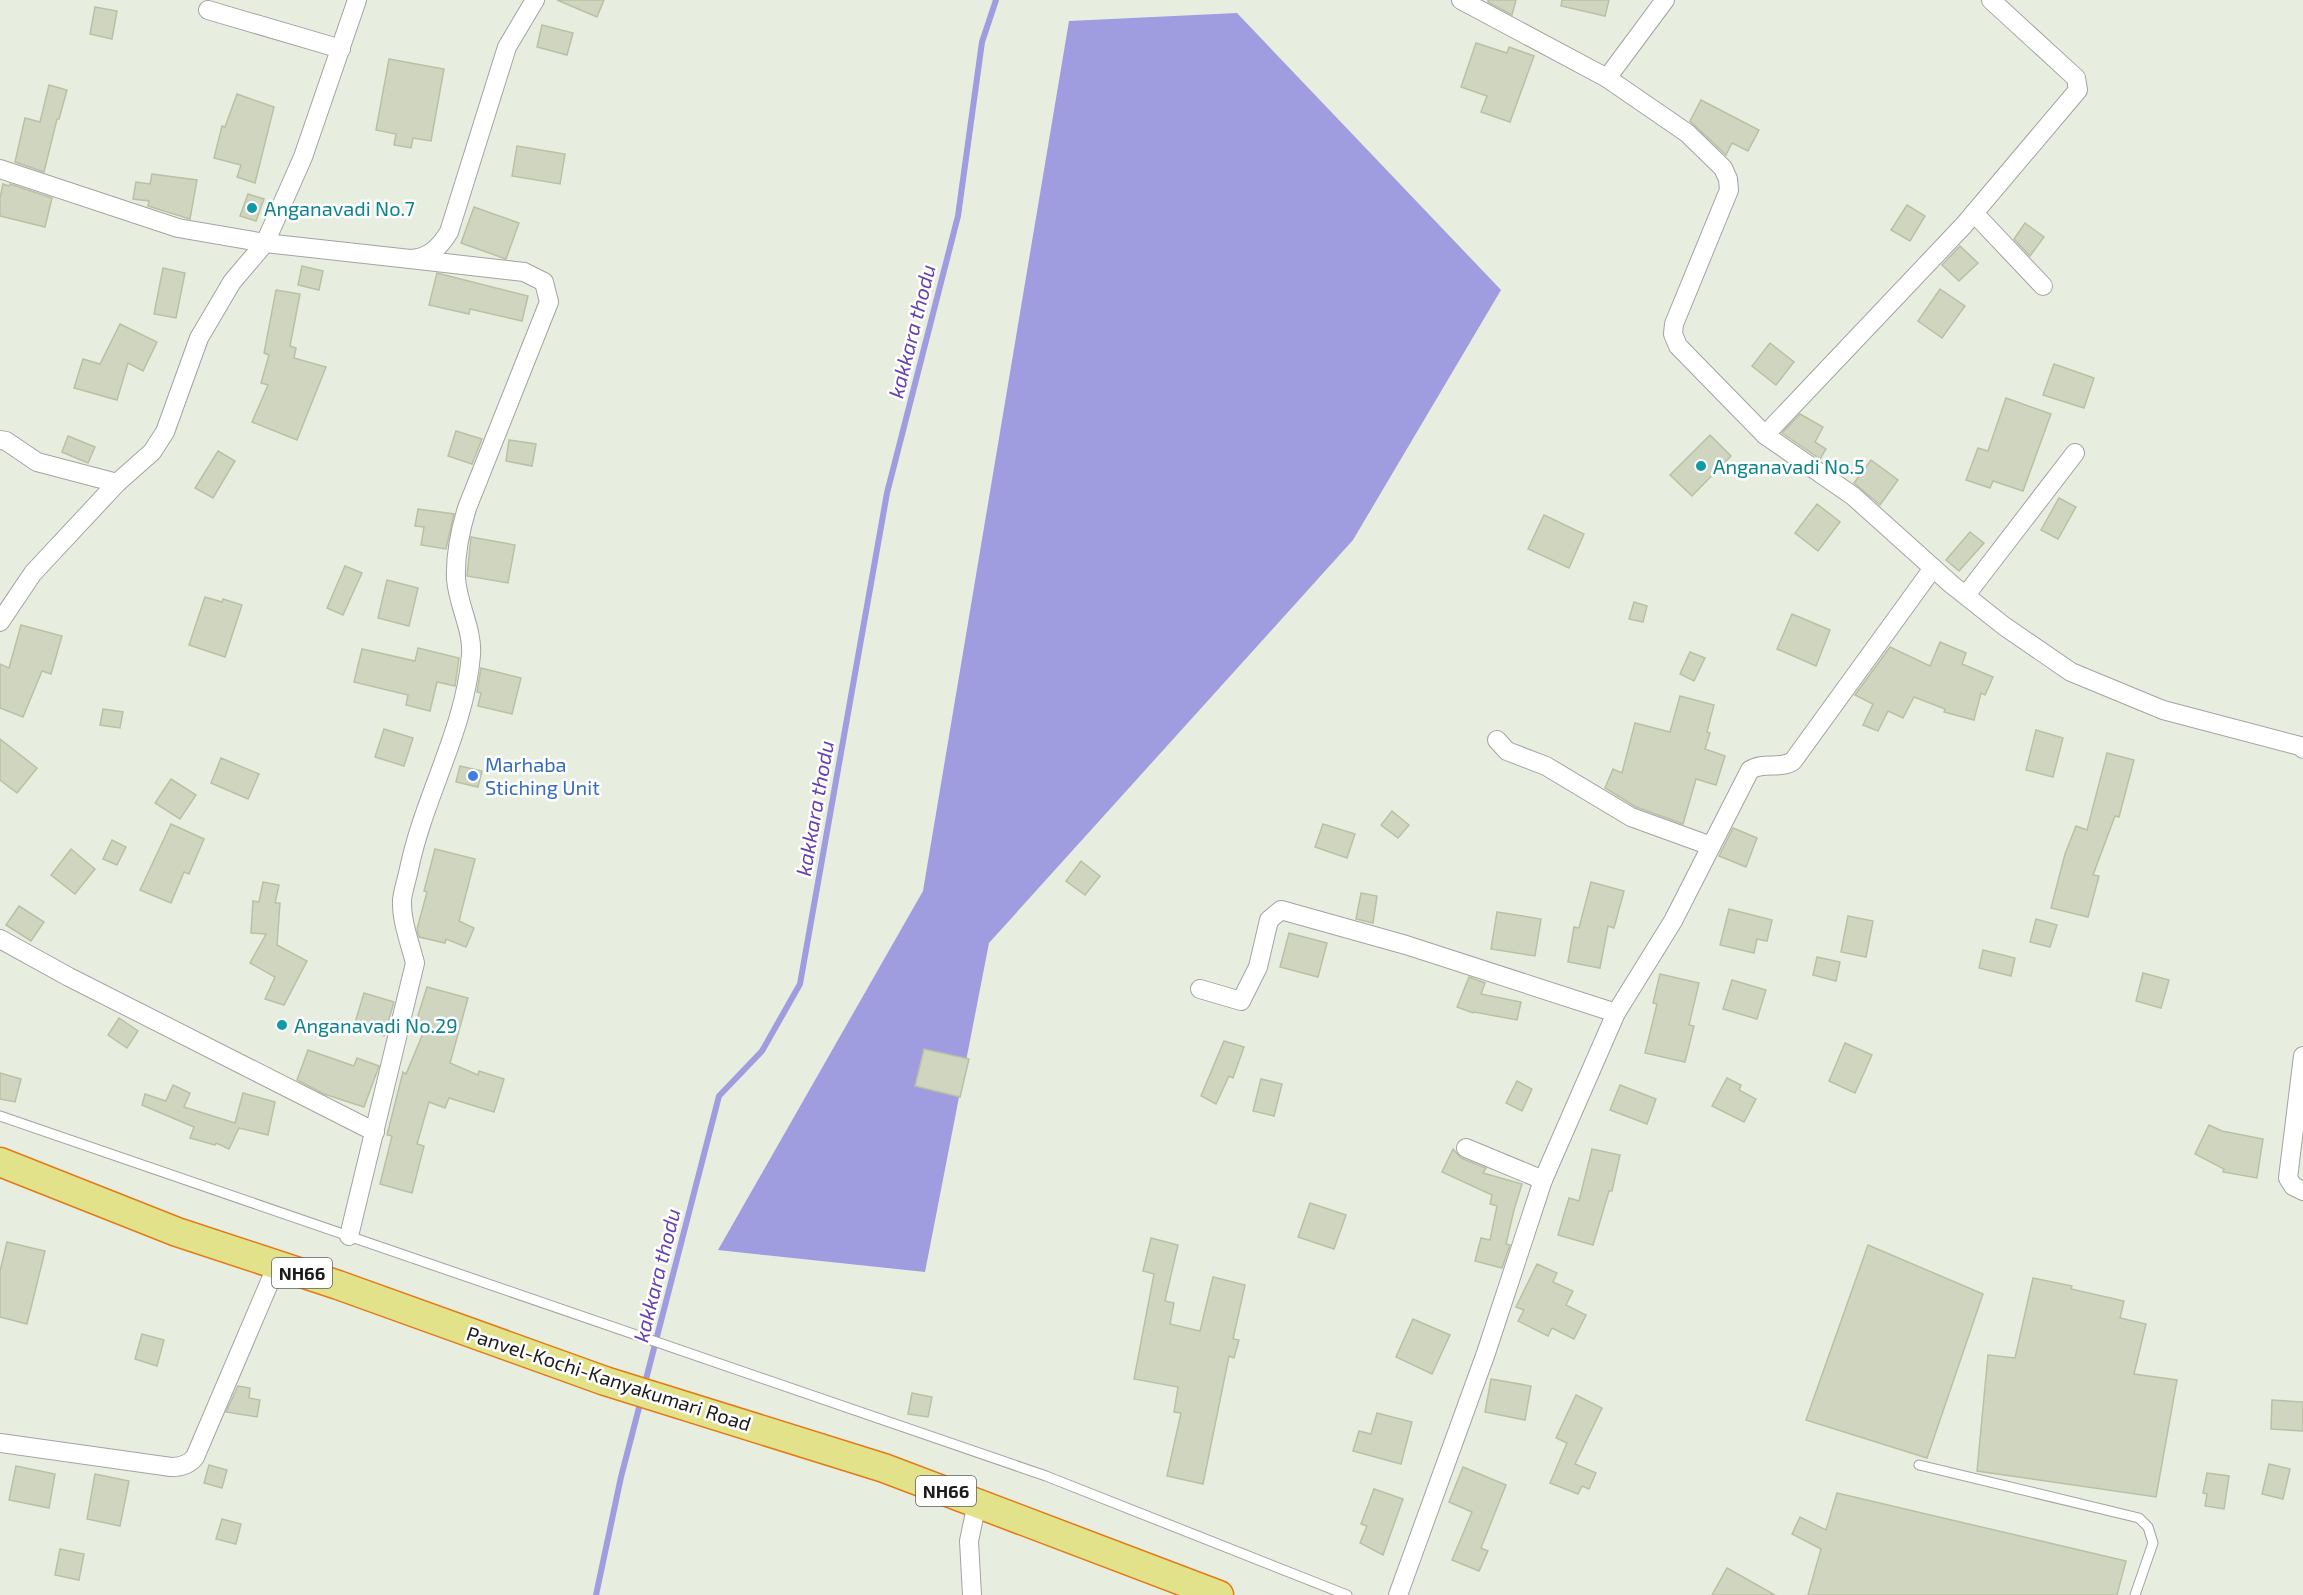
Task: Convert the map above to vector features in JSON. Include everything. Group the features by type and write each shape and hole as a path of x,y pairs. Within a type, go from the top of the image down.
{"highway":[{"name":"Panvel-Kochi-Kanyakumari Road","path":"0,1162 177,1232 278,1265 605,1381 669,1399 884,1468 1219,1595"}],"street":[{"path":"0,622 33,573 117,483 152,452 165,432 199,338 232,282 265,243 303,157 357,0"},
{"path":"410,260 429,255 449,232 507,47 535,0"},
{"path":"1461,0 1607,78 1687,133 1723,168 1728,179 1729,190 1674,324 1673,334 1678,346 1765,435 1853,496 2004,626 2071,672 2163,710 2300,746 2303,749"},
{"path":"1607,78 1665,0"},
{"path":"1765,435 1974,213 2079,87 2076,78 1991,0"},
{"path":"208,10 340,49"},
{"path":"0,169 178,228 265,243 524,272 544,282 549,302 466,507 459,536 456,580 470,637 470,668 460,716 414,844 402,901 415,963 349,1236"},
{"path":"1974,213 2043,286"},
{"path":"0,440 6,441 37,462 117,483"},
{"path":"1966,595 2075,453"},
{"path":"1398,1595 1486,1353 1543,1179 1616,1013 1673,921 1750,770 1762,764 1781,765 1793,761 1934,567"},
{"path":"1497,740 1507,751 1546,766 1631,817 1711,846"},
{"path":"1200,989 1241,1001 1258,967 1269,920 1281,910 1406,945 1616,1013"},
{"path":"0,939 69,977 375,1132"},
{"path":"2303,1056 2288,1178 2294,1186 2303,1191"},
{"path":"1466,1148 1543,1179"},
{"path":"0,1443 171,1467 191,1462 278,1265"},
{"path":"972,1595 969,1541 977,1503"}],"lane":[{"path":"0,1116 1046,1476 1347,1595"},
{"path":"1920,1465 2139,1518 2148,1527 2153,1543 2135,1595"}],"shaded area":[{"path":"1237,13 1501,290 1353,540 989,943 925,1272 718,1250 923,891 1069,21"}],"building":[{"path":"557,0 604,0 597,17"},
{"path":"1488,0 1516,0 1512,15 1488,2"},
{"path":"1562,0 1609,0 1605,16 1561,6"},
{"path":"95,7 117,11 112,39 90,34"},
{"path":"542,25 573,33 567,55 537,47"},
{"path":"1476,43 1507,53 1509,47 1534,56 1510,122 1481,112 1487,96 1461,87"},
{"path":"389,59 444,69 431,141 413,138 411,148 394,145 396,134 376,130"},
{"path":"49,85 67,90 44,172 15,162 25,118 40,122"},
{"path":"237,94 274,107 255,183 237,177 241,165 214,158 222,126 225,127"},
{"path":"1701,100 1759,130 1748,151 1732,143 1726,155 1690,121"},
{"path":"517,146 565,154 560,184 512,176"},
{"path":"152,174 197,180 190,219 148,206 149,201 133,199 136,182 150,184"},
{"path":"3,184 9,186 10,184 52,198 45,227 0,216"},
{"name":"Anganavadi No.7","path":"248,194 264,199 256,221 240,216"},
{"path":"1907,205 1925,216 1910,241 1891,230"},
{"path":"474,207 519,223 506,259 461,243"},
{"path":"2025,223 2044,237 2030,256 2014,239"},
{"path":"1960,246 1978,263 1959,281 1942,265"},
{"path":"302,266 323,271 319,290 298,285"},
{"path":"163,268 185,273 176,318 154,314"},
{"path":"437,273 528,296 522,321 470,309 469,314 429,305"},
{"path":"1940,289 1965,306 1942,338 1918,321"},
{"path":"276,290 300,294 290,346 296,348 294,358 326,367 297,440 252,422 268,385 261,383 269,355 264,353"},
{"path":"120,324 157,342 143,371 128,363 117,400 74,388 83,359 100,364"},
{"path":"1770,343 1794,362 1776,385 1752,366"},
{"path":"2054,364 2094,378 2084,408 2043,395"},
{"path":"2006,398 2051,414 2023,491 1993,481 1990,488 1966,480 1978,448 1988,451"},
{"path":"1800,414 1823,427 1815,442 1826,449 1820,459 1782,433"},
{"path":"456,431 482,439 472,464 448,456"},
{"name":"Anganavadi No.5","path":"1710,435 1731,456 1692,496 1670,475"},
{"path":"68,436 95,447 88,463 62,452"},
{"path":"509,440 536,444 532,466 506,461"},
{"path":"218,451 235,461 213,498 195,488"},
{"path":"1871,460 1898,480 1880,505 1854,483"},
{"path":"2059,498 2076,507 2058,539 2041,530"},
{"path":"1817,504 1840,522 1818,551 1795,533"},
{"path":"418,509 454,514 446,549 421,545 424,527 415,526"},
{"path":"1544,515 1584,534 1569,568 1528,549"},
{"path":"1970,532 1984,543 1959,571 1946,560"},
{"path":"471,537 515,545 508,583 467,576"},
{"path":"345,566 362,573 343,615 327,608"},
{"path":"387,580 418,588 409,626 378,618"},
{"path":"205,597 222,602 223,599 242,605 225,657 189,645"},
{"path":"1634,602 1647,606 1643,622 1629,619"},
{"path":"1792,614 1830,630 1816,666 1777,649"},
{"path":"21,625 62,636 51,674 42,671 23,717 0,708 0,664 9,668"},
{"path":"1940,642 1966,653 1962,664 1993,677 1985,695 1981,693 1974,720 1944,712 1945,709 1914,697 1903,718 1888,711 1878,731 1863,725 1873,704 1855,695 1890,647 1930,666"},
{"path":"418,648 459,658 455,686 437,682 430,711 406,705 408,695 354,682 362,649 415,661"},
{"path":"1690,652 1705,658 1694,681 1680,674"},
{"path":"481,668 521,678 512,714 478,706 481,693 477,692"},
{"path":"1680,696 1714,705 1705,749 1725,756 1716,785 1696,779 1683,824 1636,807 1605,788 1613,769 1622,773 1635,723 1670,732"},
{"path":"103,709 123,712 120,728 100,725"},
{"path":"384,729 413,738 404,766 375,757"},
{"path":"2036,730 2063,738 2053,777 2026,770"},
{"path":"0,739 37,768 17,793 0,780"},
{"path":"2107,753 2134,760 2119,817 2115,816 2093,875 2099,876 2088,917 2051,908 2065,854 2076,826 2087,830"},
{"path":"221,758 259,774 248,799 211,783"},
{"path":"460,766 482,771 478,787 456,782"},
{"path":"171,779 196,795 180,819 155,803"},
{"path":"1392,811 1409,825 1398,838 1381,825"},
{"path":"171,824 204,839 189,874 184,872 171,903 140,890"},
{"path":"1323,824 1355,834 1347,858 1315,847"},
{"path":"1733,828 1757,838 1746,867 1719,856"},
{"path":"112,840 126,847 117,865 103,859"},
{"path":"71,849 95,869 75,894 51,875"},
{"path":"435,849 475,859 459,921 474,928 466,947 446,939 445,943 419,937 417,929"},
{"path":"1081,861 1100,876 1085,895 1066,881"},
{"path":"263,882 279,885 275,903 280,903 277,945 307,961 284,1005 265,999 275,977 250,963 266,934 251,933 253,901 259,902"},
{"path":"1591,882 1624,891 1614,928 1608,926 1600,968 1568,962 1574,927 1579,928"},
{"path":"1361,893 1377,896 1373,923 1356,919"},
{"path":"19,906 44,922 31,941 6,925"},
{"path":"1729,909 1772,920 1767,941 1757,939 1754,953 1720,945"},
{"path":"1497,912 1541,919 1535,956 1491,949"},
{"path":"1848,916 1873,921 1866,957 1841,952"},
{"path":"2036,919 2057,925 2050,947 2030,942"},
{"path":"1289,933 1327,943 1318,977 1280,967"},
{"path":"1983,950 2015,958 2011,976 1979,968"},
{"path":"1817,957 1840,962 1836,981 1813,975"},
{"path":"2143,973 2169,980 2161,1008 2136,1001"},
{"path":"1660,974 1699,983 1689,1025 1694,1026 1685,1062 1645,1053 1657,1004 1653,1003"},
{"path":"1469,977 1485,983 1481,994 1521,1002 1517,1020 1473,1013 1457,1007"},
{"path":"1732,980 1766,990 1757,1019 1723,1009"},
{"path":"427,987 468,998 450,1063 478,1075 479,1071 504,1079 494,1112 449,1098 445,1108 429,1102 417,1144 424,1146 412,1193 380,1184 392,1136 387,1135 403,1072 406,1074 424,1031 414,1028"},
{"path":"364,993 394,1002 384,1036 354,1026"},
{"path":"119,1018 138,1031 127,1048 108,1035"},
{"path":"1224,1041 1244,1047 1233,1078 1229,1076 1216,1104 1201,1096"},
{"path":"1845,1043 1872,1055 1855,1093 1829,1081"},
{"path":"924,1049 969,1059 960,1097 915,1086"},
{"path":"308,1050 354,1066 357,1058 379,1066 364,1107 324,1094 297,1080"},
{"path":"0,1073 21,1079 15,1102 0,1099"},
{"path":"1727,1078 1741,1085 1739,1090 1756,1099 1744,1122 1712,1106"},
{"path":"1261,1079 1282,1084 1274,1116 1253,1111"},
{"path":"1517,1081 1532,1089 1522,1111 1506,1103"},
{"path":"173,1085 190,1093 184,1107 235,1123 243,1093 275,1102 268,1135 239,1128 229,1149 216,1143 215,1145 190,1138 194,1127 142,1105 145,1094 166,1101"},
{"path":"1620,1085 1656,1099 1647,1124 1610,1110"},
{"path":"2209,1125 2222,1131 2263,1139 2257,1178 2223,1172 2224,1169 2195,1154"},
{"path":"1453,1149 1461,1158 1486,1168 1483,1173 1522,1184 1506,1244 1510,1245 1502,1268 1475,1261 1481,1238 1490,1240 1497,1206 1490,1204 1492,1195 1442,1172"},
{"path":"1592,1149 1620,1155 1612,1191 1609,1191 1593,1245 1558,1235 1569,1198 1579,1201"},
{"path":"1310,1203 1346,1215 1334,1249 1298,1237"},
{"path":"1151,1238 1178,1245 1165,1301 1174,1303 1170,1324 1200,1331 1213,1277 1245,1285 1233,1339 1239,1340 1234,1358 1229,1356 1203,1484 1167,1476 1181,1413 1174,1412 1178,1387 1134,1379 1154,1274 1143,1271"},
{"path":"7,1242 45,1251 27,1324 0,1317 0,1271"},
{"path":"1868,1245 1983,1294 1927,1458 1806,1420"},
{"path":"1537,1264 1557,1273 1553,1282 1573,1291 1566,1305 1586,1315 1574,1339 1552,1328 1548,1336 1518,1321 1524,1310 1516,1307"},
{"path":"2033,1278 2072,1286 2071,1289 2124,1301 2120,1318 2146,1324 2134,1374 2177,1380 2156,1497 1977,1471 1988,1355 2015,1358"},
{"path":"1413,1319 1450,1335 1432,1374 1396,1357"},
{"path":"142,1334 164,1340 157,1366 135,1359"},
{"path":"1491,1379 1531,1386 1525,1420 1485,1412"},
{"path":"238,1386 250,1388 249,1398 260,1400 257,1417 226,1412"},
{"path":"912,1393 932,1397 928,1417 908,1414"},
{"path":"1576,1395 1602,1408 1575,1464 1596,1473 1589,1489 1582,1486 1578,1494 1550,1483 1567,1443 1556,1438"},
{"path":"2272,1400 2303,1402 2303,1431 2271,1429"},
{"path":"1377,1413 1412,1422 1401,1464 1353,1451 1359,1431 1371,1434"},
{"path":"2269,1464 2290,1469 2283,1499 2262,1494"},
{"path":"209,1465 227,1470 222,1488 204,1483"},
{"path":"16,1466 55,1474 49,1508 9,1500"},
{"path":"1463,1467 1506,1485 1481,1548 1488,1551 1479,1571 1452,1560 1472,1512 1449,1502"},
{"path":"2207,1473 2229,1476 2224,1509 2205,1506 2207,1494 2203,1493"},
{"path":"95,1474 129,1481 120,1526 87,1519"},
{"path":"1374,1489 1403,1499 1383,1555 1360,1543 1367,1526 1361,1524"},
{"path":"1837,1493 2126,1561 2117,1595 1808,1595 1821,1549 1792,1534 1800,1517 1826,1530"},
{"path":"222,1519 241,1524 236,1544 216,1539"},
{"path":"60,1549 84,1554 79,1580 55,1575"},
{"path":"1727,1568 1775,1595 1712,1595"}],"waterway":[{"name":"kakkara thodu","path":"644,1387 719,1096 762,1051 800,984 887,493 958,216 982,42 996,0"},
{"name":"kakkara thodu","path":"596,1595 621,1477 641,1400"}],"place":[{"name":"Anganavadi No.7","path":"252,208"},
{"name":"Anganavadi No.5","path":"1701,466"},
{"name":"Marhaba Stiching Unit","path":"473,776"},
{"name":"Anganavadi No.29","path":"282,1025"}]}
